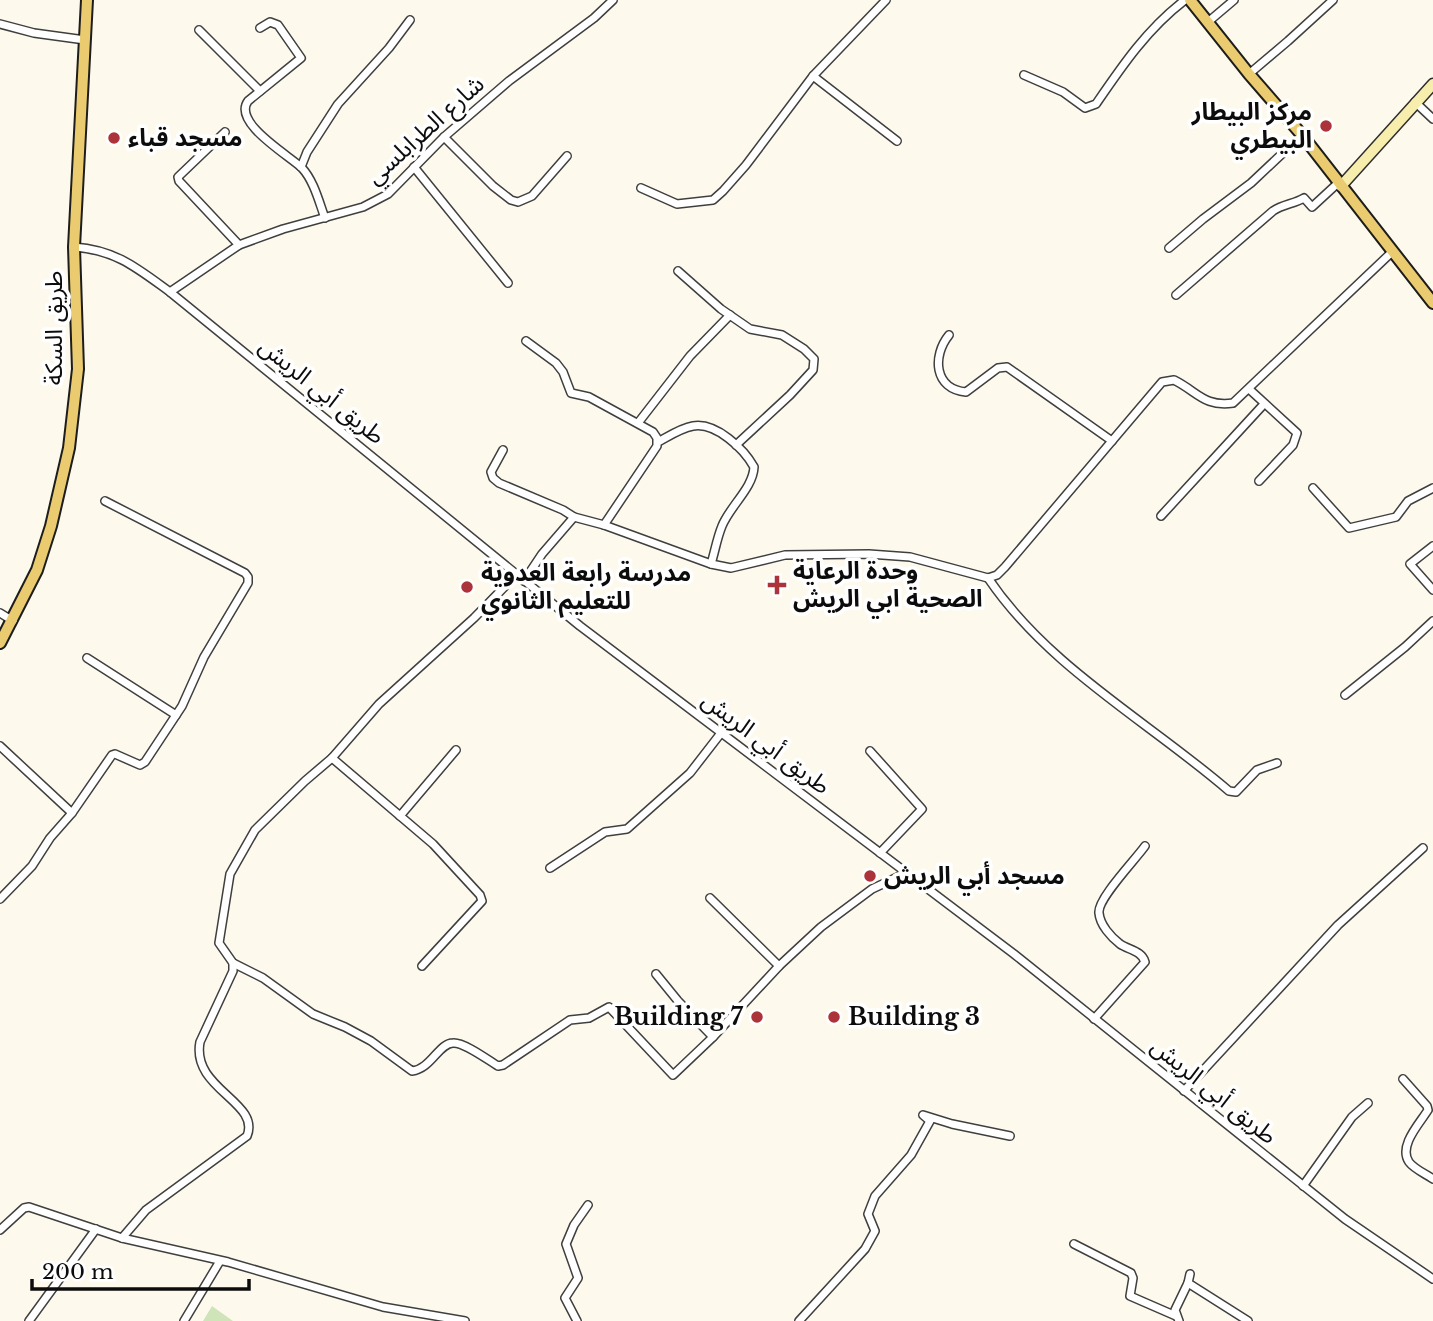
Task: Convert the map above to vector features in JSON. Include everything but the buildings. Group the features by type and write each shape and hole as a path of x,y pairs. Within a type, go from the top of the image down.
{"main road":[{"name":"طريق السكة","path":"0,643 37,570 51,526 69,447 78,369 74,247 87,0"},
{"path":"1191,0 1249,74 1302,135 1392,251 1429,289 1433,303"},
{"path":"1340,185 1433,84"}],"street":[{"name":"شارع الطرابلسي","path":"170,292 239,245 283,229 363,207 388,194 444,137 509,81 594,18 613,0"},
{"path":"641,188 677,204 713,200 746,165 813,76 886,0"},
{"path":"1024,75 1063,92 1085,108 1090,108 1096,104 1136,47 1157,23 1185,0"},
{"path":"1208,22 1234,0"},
{"path":"1249,74 1332,0"},
{"path":"301,167 313,142 338,104 389,48 410,20"},
{"path":"260,28 270,22 278,25 301,58 245,105 245,112 263,137 301,167 325,218"},
{"path":"0,24 34,33 85,40"},
{"path":"199,30 260,91"},
{"path":"813,76 897,141"},
{"path":"1415,102 1433,119"},
{"path":"225,132 178,177 239,245"},
{"path":"1169,248 1251,183 1302,135"},
{"path":"444,137 493,186 510,200 517,202 532,197 567,156"},
{"path":"414,167 508,283"},
{"path":"1176,295 1273,211 1304,198 1312,207 1340,185"},
{"name":"طريق أبي الريش","path":"74,247 115,255 170,292 516,575 1094,1019 1345,1219 1433,1279"},
{"path":"503,450 492,472 493,478 499,483 574,517 604,525 711,564 731,568 785,555 869,554 910,557 988,578 997,575 1005,567 1155,388 1168,380 1187,386 1210,403 1233,403 1392,251"},
{"path":"678,271 750,329 782,335 810,355 815,365 790,396 736,446"},
{"path":"638,424 696,349 730,315"},
{"path":"949,335 940,346 937,369 945,381 958,391 966,392 998,368 1007,367 1112,441"},
{"path":"526,341 556,363 563,372 571,393 589,397 653,432 658,442"},
{"path":"1249,389 1297,433 1293,445 1259,481"},
{"path":"1161,516 1264,404"},
{"path":"604,525 658,442 696,425 715,430 751,461 754,472 722,525 711,564"},
{"path":"1313,488 1349,528 1396,516 1408,501 1433,488"},
{"path":"0,899 32,866 112,755 143,765 193,686 204,657 245,590 248,577 104,501"},
{"path":"524,581 542,554 574,517"},
{"path":"1433,546 1410,564 1433,590"},
{"path":"516,575 474,618 372,711 332,758 256,830 229,874 227,902 219,936 223,950 233,963 263,978 313,1014 371,1041 412,1071 424,1067 448,1044 453,1043 498,1066 503,1065 570,1020 589,1018 609,1007 673,1074 713,1037 779,966 853,901 906,873"},
{"path":"988,578 1003,600 1044,643 1096,688 1156,732 1228,791 1236,792 1257,770 1277,763"},
{"path":"0,613 13,621"},
{"path":"1345,695 1433,621"},
{"path":"87,658 176,715"},
{"path":"550,868 605,832 627,829 690,773 721,733"},
{"path":"0,746 72,813"},
{"path":"400,816 456,750"},
{"path":"870,751 922,809 880,853"},
{"path":"332,758 449,860 480,895 482,901 422,966"},
{"path":"1094,1019 1145,962 1140,954 1110,935 1098,913 1105,896 1145,846"},
{"path":"1184,1091 1338,925 1423,848"},
{"path":"710,898 779,966"},
{"path":"122,1238 146,1210 247,1136 249,1130 246,1115 201,1068 198,1052 200,1042 233,971 233,963"},
{"path":"656,974 713,1037"},
{"path":"1403,1079 1428,1110 1408,1143 1406,1153 1409,1163 1433,1179"},
{"path":"1303,1186 1352,1117 1368,1103"},
{"path":"799,1321 865,1249 875,1231 869,1214 875,1196 911,1155 930,1121 923,1115 1010,1136"},
{"path":"577,1321 565,1298 578,1278 566,1244 588,1205"},
{"path":"0,1230 24,1208 29,1207 122,1238 220,1261 383,1307 433,1319 465,1321"},
{"path":"29,1321 96,1229"},
{"path":"1074,1244 1131,1273 1133,1278 1130,1296 1178,1318"},
{"path":"184,1321 220,1261"},
{"path":"1178,1318 1175,1310 1190,1273"},
{"path":"1188,1283 1248,1321"}],"green space":[{"path":"212,1306 233,1321 203,1321"}],"place":[{"name":"مركز البيطار البيطري","path":"1326,126"},
{"name":"مسجد قباء","path":"114,138"},
{"name":"وحدة الرعاية الصحية ابي الريش","path":"777,585"},
{"name":"مدرسة رابعة العدوية للتعليم الثانوي","path":"467,587"},
{"name":"مسجد أبي الريش","path":"870,876"},
{"name":"Building 7","path":"757,1017"},
{"name":"Building 3","path":"834,1017"}]}
